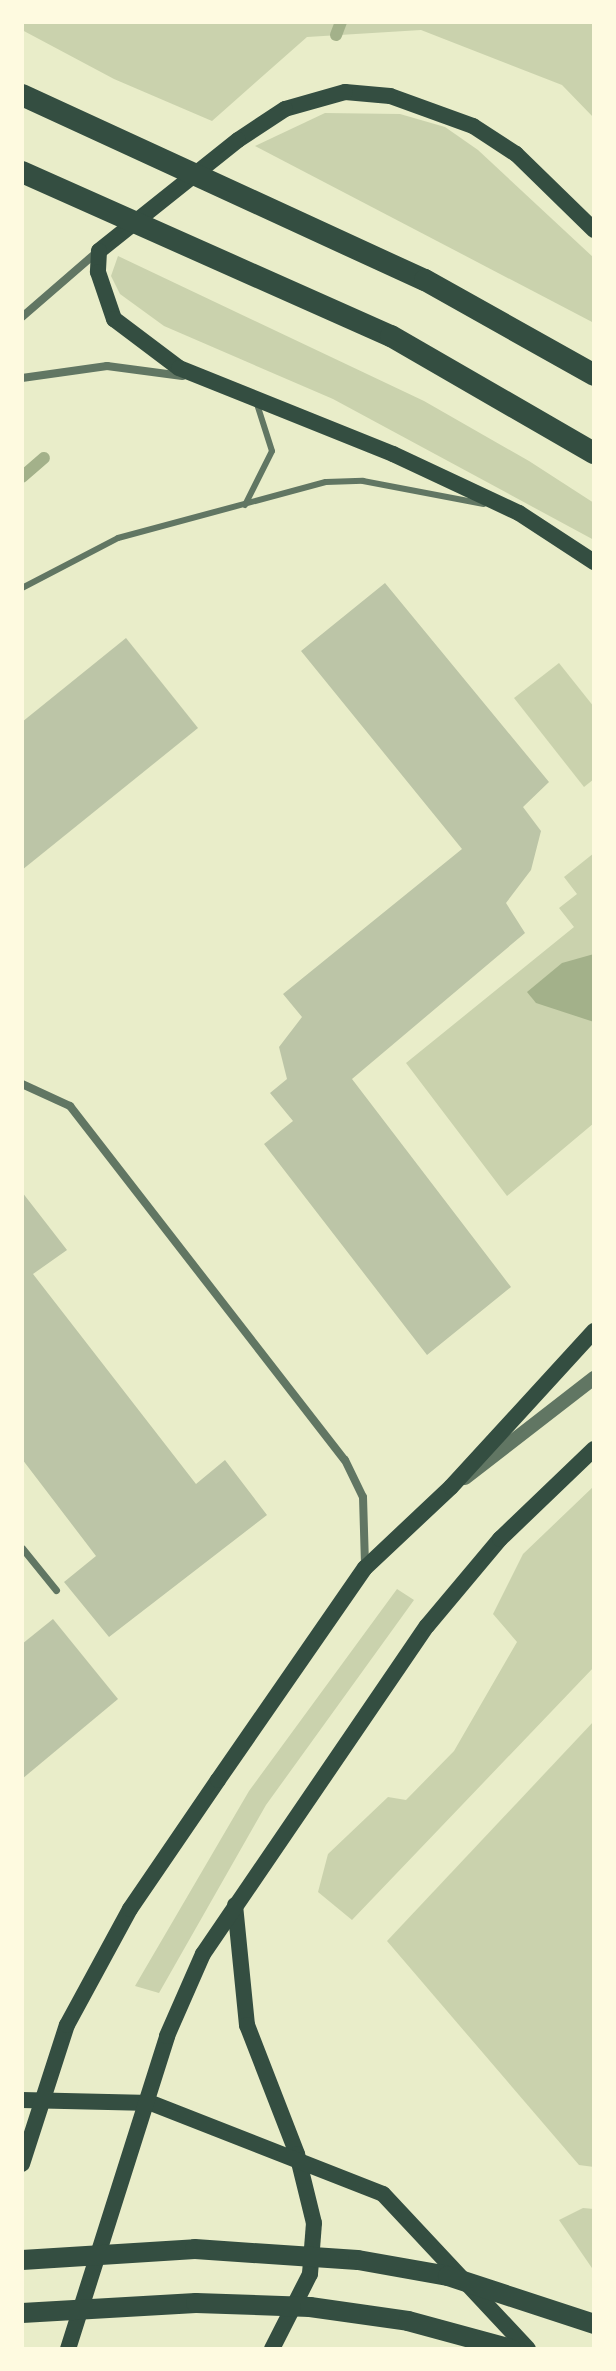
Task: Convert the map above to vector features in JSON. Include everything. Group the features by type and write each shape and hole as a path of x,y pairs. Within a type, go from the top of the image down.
{"highway":[{"path":"22,95 425,280 594,375"},
{"path":"22,172 391,336 594,453"}],"main road":[{"path":"594,230 516,154 473,126 390,96 345,92 285,109 99,251 100,292 114,319 152,351 206,381 393,454 519,513 594,562"},
{"path":"22,2164 46,2098 67,2025 130,1909 365,1568 451,1487 594,1331"},
{"path":"68,2349 151,2103 173,2020 235,1905 436,1613 591,1450"},
{"path":"235,1905 247,2025 297,2154 315,2248 300,2301 272,2349"},
{"path":"22,2100 46,2098 151,2103 297,2154 383,2194 528,2349"},
{"path":"22,2260 195,2249 358,2260 448,2276 594,2324"},
{"path":"22,2313 196,2303 310,2307 408,2321 511,2349"}],"street":[{"path":"22,317 99,251"},
{"path":"22,378 107,366 206,381"},
{"path":"22,1084 70,1106 345,1460 363,1497 365,1568"},
{"path":"451,1487 552,1418 594,1378"},
{"path":"22,1548 56,1590"}],"lane":[{"path":"245,505 272,451 256,402"},
{"path":"22,588 118,538 326,482 363,481 519,513"}],"shaded area":[{"path":"22,22 594,22 594,118 562,85 421,30 307,37 212,121 114,79 22,30"},
{"path":"325,113 400,114 445,127 478,150 594,258 594,323 255,146"},
{"path":"118,256 424,401 529,461 594,503 594,540 333,399 164,326 120,294 111,276"},
{"path":"559,663 594,707 594,779 584,787 514,698"},
{"path":"594,853 594,1123 507,1196 406,1063 574,927 559,908 577,894 564,877"},
{"path":"594,954 594,1022 536,1003 527,992 562,963"},
{"path":"594,1486 594,1667 352,1920 318,1892 328,1854 388,1797 406,1800 454,1751 517,1642 493,1614 523,1554"},
{"path":"397,1589 414,1600 266,1805 159,1993 135,1986 249,1791"},
{"path":"594,1721 594,2167 579,2165 387,1941"},
{"path":"583,2208 594,2209 594,2271 559,2220"}],"building":[{"path":"385,583 549,782 523,807 541,831 531,870 506,903 525,933 352,1079 511,1287 427,1355 264,1144 293,1121 270,1093 287,1079 279,1047 302,1017 283,994 462,849 301,651"},
{"path":"126,638 198,728 22,870 22,722"},
{"path":"22,1192 67,1250 33,1274 196,1484 225,1460 267,1515 109,1637 64,1582 96,1556 22,1459"},
{"path":"53,1619 118,1699 22,1779 22,1644"}],"waterway":[{"path":"336,35 341,22"},
{"path":"22,477 44,458"}]}
